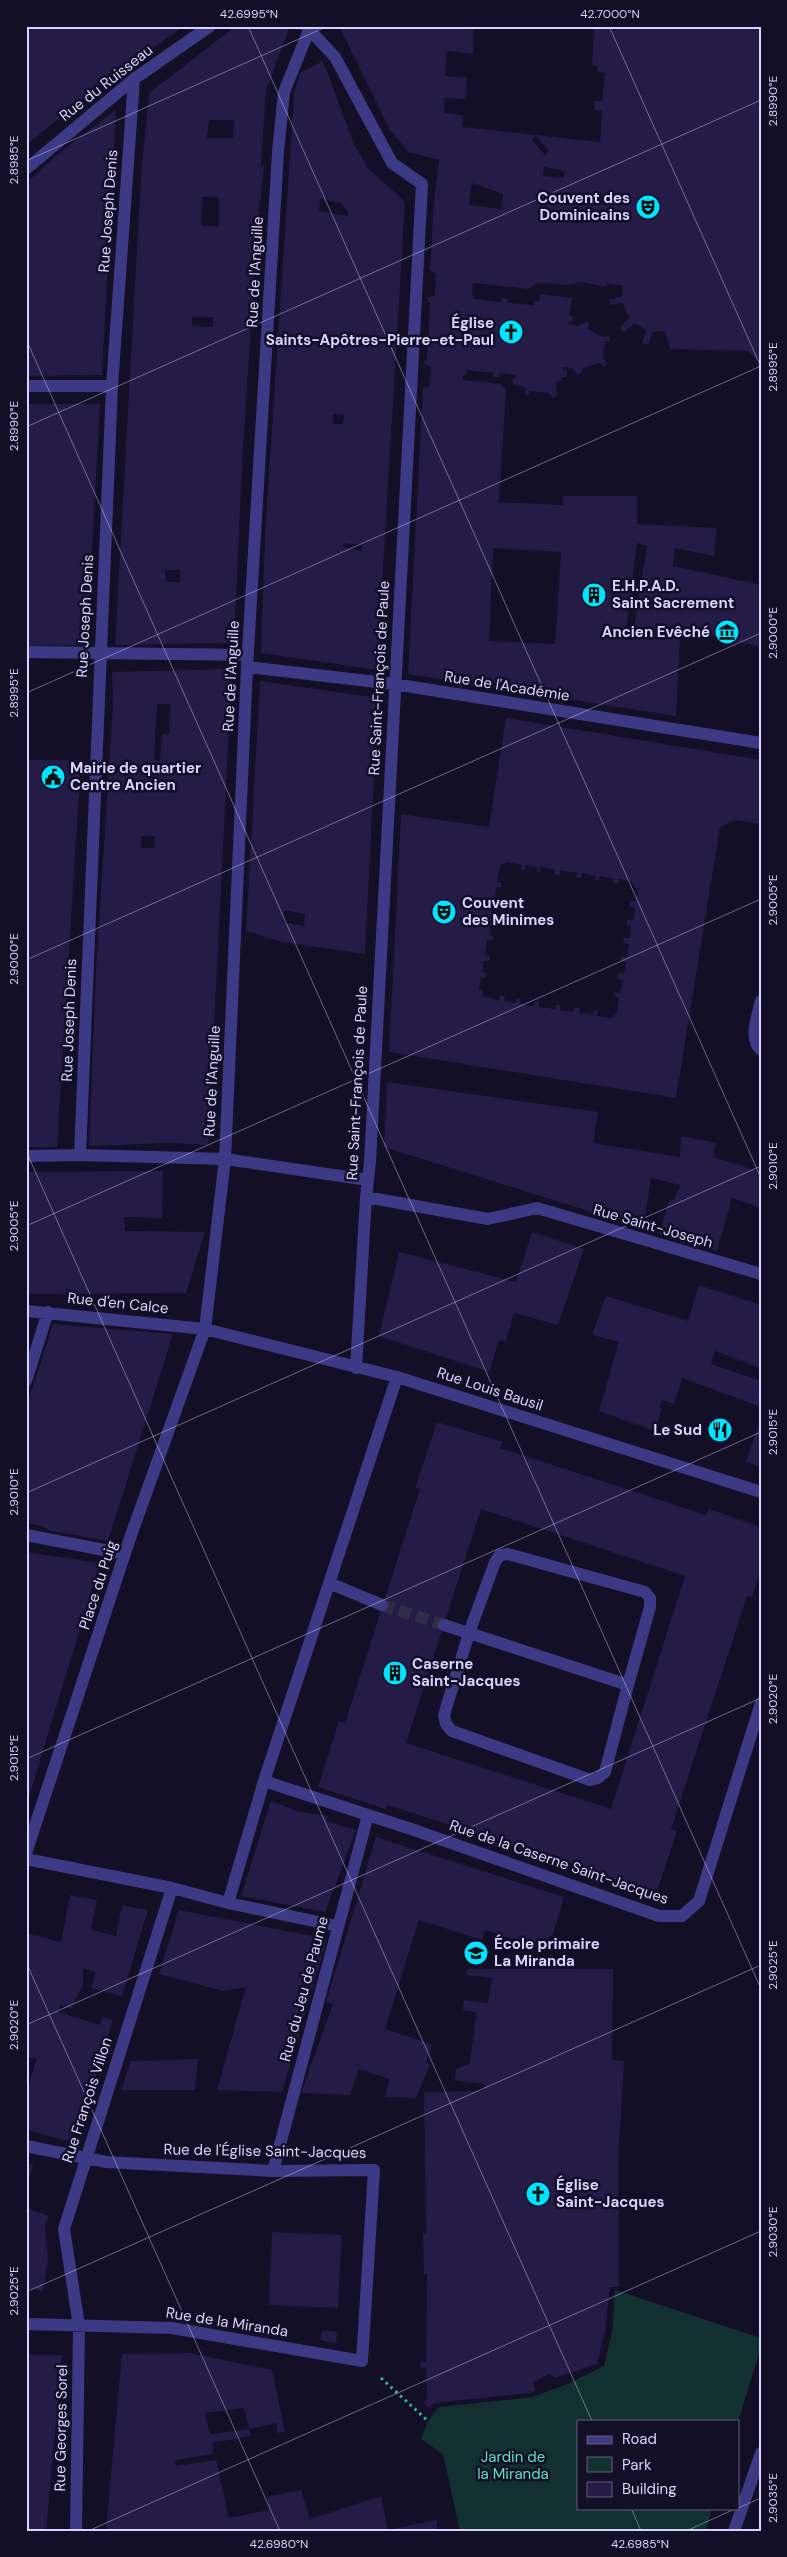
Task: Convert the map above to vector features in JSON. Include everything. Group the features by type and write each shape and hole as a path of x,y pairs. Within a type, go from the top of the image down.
{"street":[{"name":"Rue du Ruisseau","path":"26,169 134,78 210,26"},
{"name":"Rue de l'Anguille","path":"206,1329 225,1159 248,661 283,100 284,92 307,28"},
{"name":"Rue Saint-François de Paule","path":"307,28 335,57 392,163 422,184 368,1180 356,1368"},
{"name":"Rue Joseph Denis","path":"80,1155 99,652 112,386 134,78"},
{"path":"26,386 112,386"},
{"name":"Rue de l'Académie","path":"26,652 99,652 248,661 761,742"},
{"path":"761,1001 754,1036 756,1046 761,1050"},
{"path":"26,1156 80,1155 225,1159 368,1180"},
{"name":"Rue Saint-Joseph","path":"366,1197 488,1219 537,1208 761,1274"},
{"name":"Rue d'en Calce","path":"26,1311 206,1329"},
{"path":"26,1381 48,1312"},
{"name":"Rue Louis Bausil","path":"206,1329 397,1377 761,1492"},
{"name":"Place du Puig","path":"26,1852 125,1554 206,1329"},
{"path":"228,1903 264,1781 397,1377"},
{"path":"26,1535 125,1554"},
{"path":"508,1554 645,1592 650,1598 650,1607 628,1685 605,1772 598,1778 590,1780 452,1731 446,1724 444,1715 469,1633 495,1562 500,1555 508,1554"},
{"path":"329,1583 382,1605"},
{"path":"444,1625 628,1685"},
{"name":"Rue de la Caserne Saint-Jacques","path":"264,1781 414,1830 659,1916 682,1916 699,1902 761,1703"},
{"name":"Rue du Jeu de Paume","path":"273,2171 368,1815"},
{"path":"26,1859 172,1888 228,1903 337,1926"},
{"name":"Rue François Villon","path":"79,2326 64,2229 172,1888"},
{"name":"Rue de l'Église Saint-Jacques","path":"26,2146 106,2162 273,2171 374,2170 362,2361"},
{"name":"Rue de la Miranda","path":"26,2324 172,2328 362,2361"},
{"name":"Rue Georges Sorel","path":"76,2531 79,2326"},
{"path":"734,2531 761,2453"}],"path":[{"path":"362,2361 428,2421"}],"green space":[{"name":"Jardin de la Miranda","path":"615,2290 761,2338 761,2347 739,2420 577,2420 577,2510 711,2510 706,2531 460,2531 443,2454 421,2439 428,2421 439,2407 533,2397 565,2385 604,2366 612,2331"}],"building":[{"path":"26,26 184,26 95,89 26,145"},
{"path":"236,26 290,26 266,90 261,166 264,166 257,230 242,466 234,643 115,645 141,176 149,93","holes":["209,120 234,120 233,138 207,138","202,197 219,197 219,226 201,226","192,317 213,317 213,327 192,326","165,570 180,570 180,582 166,582"]},
{"path":"339,26 434,26 473,30 473,54 447,51 445,76 467,78 465,99 445,98 444,113 463,115 462,127 600,142 602,111 594,110 595,101 602,101 605,73 598,72 598,67 592,65 594,28 761,26 761,369 756,368 759,362 748,351 670,349 665,331 653,332 648,345 642,343 646,330 635,323 624,332 620,328 629,318 623,303 610,305 609,299 622,297 623,286 607,283 607,287 581,282 567,285 536,283 529,289 473,283 472,295 474,299 501,302 501,298 507,299 507,303 534,305 534,301 539,301 540,294 572,298 569,315 573,316 572,322 569,321 568,324 578,326 587,321 590,326 587,328 603,337 609,336 610,341 605,342 603,358 608,363 604,367 599,363 581,369 583,372 578,375 572,368 563,367 563,370 568,371 566,377 562,377 561,381 556,382 557,395 553,398 549,393 530,391 528,395 524,392 527,388 513,384 513,380 517,375 500,373 499,377 493,377 493,373 467,370 466,375 463,375 463,380 501,384 506,390 499,502 563,505 563,496 637,496 637,524 717,528 714,556 675,548 673,566 761,585 761,647 686,630 685,626 676,624 675,634 680,640 676,716 408,674 423,388 430,386 431,367 424,364 425,360 427,360 430,303 428,302 428,297 435,296 436,274 430,270 434,201 439,160 409,152 390,130","holes":["536,136 549,151 545,155 532,140","544,167 564,171 564,178 543,176","472,183 503,194 502,209 469,205","637,543 647,546 632,640 625,639","493,548 561,552 555,644 489,641"]},
{"path":"323,61 354,144 362,158 368,168 405,202 377,670 261,653 265,535 294,93 301,72","holes":["320,199 341,203 348,211 348,216 319,211","333,414 344,415 343,424 333,424","343,543 363,545 362,551 343,547"]},
{"path":"114,111 116,112 102,375 26,376 26,183 57,155"},
{"path":"26,404 100,404 87,645 26,646"},
{"path":"232,669 208,1145 169,1143 89,1146 96,970 113,703 112,672","holes":["157,704 170,704 169,734 162,734 160,761 154,760","141,836 155,836 154,848 141,848"]},
{"path":"260,681 378,698 365,954 282,942 246,931","holes":["284,910 305,914 304,926 283,922"]},
{"name":"Couvent des Minimes","path":"506,718 761,760 761,824 735,820 720,827 676,1098 389,1052 401,814 489,827","holes":["508,862 522,865 521,870 525,870 526,865 537,867 537,872 540,873 541,867 555,870 554,874 560,875 560,870 577,873 576,877 581,878 582,873 596,876 595,880 599,880 600,876 614,879 613,883 618,883 619,879 631,881 635,888 638,888 636,901 630,901 630,906 635,908 633,921 627,920 627,926 631,926 630,938 624,938 623,943 629,944 627,957 621,956 621,960 626,962 624,974 618,973 617,979 623,980 620,993 615,992 615,997 619,998 617,1013 611,1018 596,1016 598,1011 594,1010 593,1015 579,1013 580,1008 574,1008 573,1012 560,1010 560,1005 556,1005 555,1009 539,1007 539,1002 535,1001 533,1006 520,1004 521,999 517,998 515,1003 504,1001 505,996 500,995 499,1001 483,996 482,990 479,989 481,977 485,978 487,973 482,972 484,961 489,961 490,956 485,955 487,940 492,941 493,936 489,935 491,923 495,923 496,918 491,917 494,904 499,904 499,898 495,898 496,887 501,888 502,883 497,882 498,873 502,864"]},
{"path":"26,760 81,760 57,1147 26,1147 26,859 29,851 26,850"},
{"path":"387,1082 598,1112 593,1143 680,1157 681,1136 716,1143 713,1157 761,1172 761,1208 732,1198 717,1251 659,1234 670,1199 674,1200 680,1185 651,1178 643,1228 384,1147"},
{"path":"163,1171 162,1218 124,1217 125,1231 205,1232 186,1293 26,1294 26,1172"},
{"path":"532,1232 584,1249 558,1325 514,1313 506,1341 499,1340 489,1372 379,1336 399,1252 516,1282"},
{"path":"699,1285 761,1305 761,1368 715,1351 711,1364 761,1381 761,1407 682,1378 674,1404 662,1400 660,1408 662,1409 655,1431 599,1411 619,1342 592,1335 606,1296 688,1321"},
{"path":"53,1324 173,1334 108,1541 51,1531 42,1526 26,1523 26,1408"},
{"path":"761,1418 761,1467 746,1462"},
{"name":"Caserne Saint-Jacques","path":"437,1422 503,1442 500,1448 706,1515 709,1509 761,1527 761,1569 752,1597 747,1596 671,1829 677,1831 655,1897 590,1875 592,1870 387,1805 385,1809 318,1787 339,1721 345,1723 420,1489 415,1488","holes":["481,1509 685,1576 611,1809 406,1743"]},
{"path":"26,1552 100,1563 27,1803 26,1803"},
{"path":"271,1801 300,1812 328,1816 327,1821 356,1830 325,1912 241,1896"},
{"name":"École primaire La Miranda","path":"376,1837 564,1897 553,1934 545,1941 537,1944 528,1944 485,1930 482,1940 419,1920 385,2029 432,2044 426,2063 430,2064 416,2098 385,2097 390,2079 359,2069 350,2095 301,2093 333,2004 326,2002"},
{"path":"70,1895 97,1900 91,1930 116,1936 122,1905 148,1910 122,1996 91,1988 96,1972 83,1968 83,1985 71,2009 60,2005 58,2012 100,2025 103,2017 113,2020 97,2073 69,2141 26,2130 26,2093 37,2059 26,2057 26,1933 61,1942"},
{"path":"179,1910 327,1939 282,2092 217,2090 246,1987 223,1991 159,1974"},
{"name":"Église Saint-Jacques","path":"468,1969 613,1969 612,2060 624,2061 618,2164 619,2287 610,2287 605,2331 597,2364 555,2378 549,2374 533,2383 536,2390 530,2393 434,2403 429,2408 424,2403 427,2399 426,2368 420,2368 421,2362 426,2362 427,2274 424,2274 423,2234 426,2233 424,2092 483,2091 485,2084 455,2080 456,2069 470,2063 476,2015 476,2012 463,2010 464,2000 488,2003 492,1978 466,1975"},
{"path":"198,2059 195,2090 121,2090 131,2061"},
{"path":"26,2163 33,2165 27,2186 26,2186"},
{"path":"26,2208 49,2216 45,2227 48,2259 43,2291 26,2288"},
{"path":"272,2232 342,2235 338,2308 269,2305"},
{"path":"322,2330 337,2332 336,2343 320,2340"},
{"path":"190,2353 272,2370 285,2432 277,2433 276,2423 249,2429 251,2436 212,2443 214,2454 175,2460 176,2466 216,2460 229,2518 269,2510 267,2497 301,2490 310,2519 381,2496 388,2530 436,2520 438,2531 106,2531 122,2354","holes":["244,2408 249,2429 210,2434 205,2413"]},
{"path":"26,2355 62,2355 46,2531 26,2531"}],"tunnel":[{"path":"382,1605 444,1625"}],"place":[{"name":"Couvent des Dominicains","path":"648,207"},
{"name":"Église Saints-Apôtres-Pierre-et-Paul","path":"511,332"},
{"name":"E.H.P.A.D. Saint Sacrement","path":"594,595"},
{"name":"Ancien Evêché","path":"727,632"},
{"name":"Mairie de quartier Centre Ancien","path":"53,777"},
{"name":"Couvent des Minimes","path":"444,912"},
{"name":"Le Sud","path":"720,1430"},
{"name":"Caserne Saint-Jacques","path":"395,1673"},
{"name":"École primaire La Miranda","path":"476,1953"},
{"name":"Église Saint-Jacques","path":"538,2194"}]}
